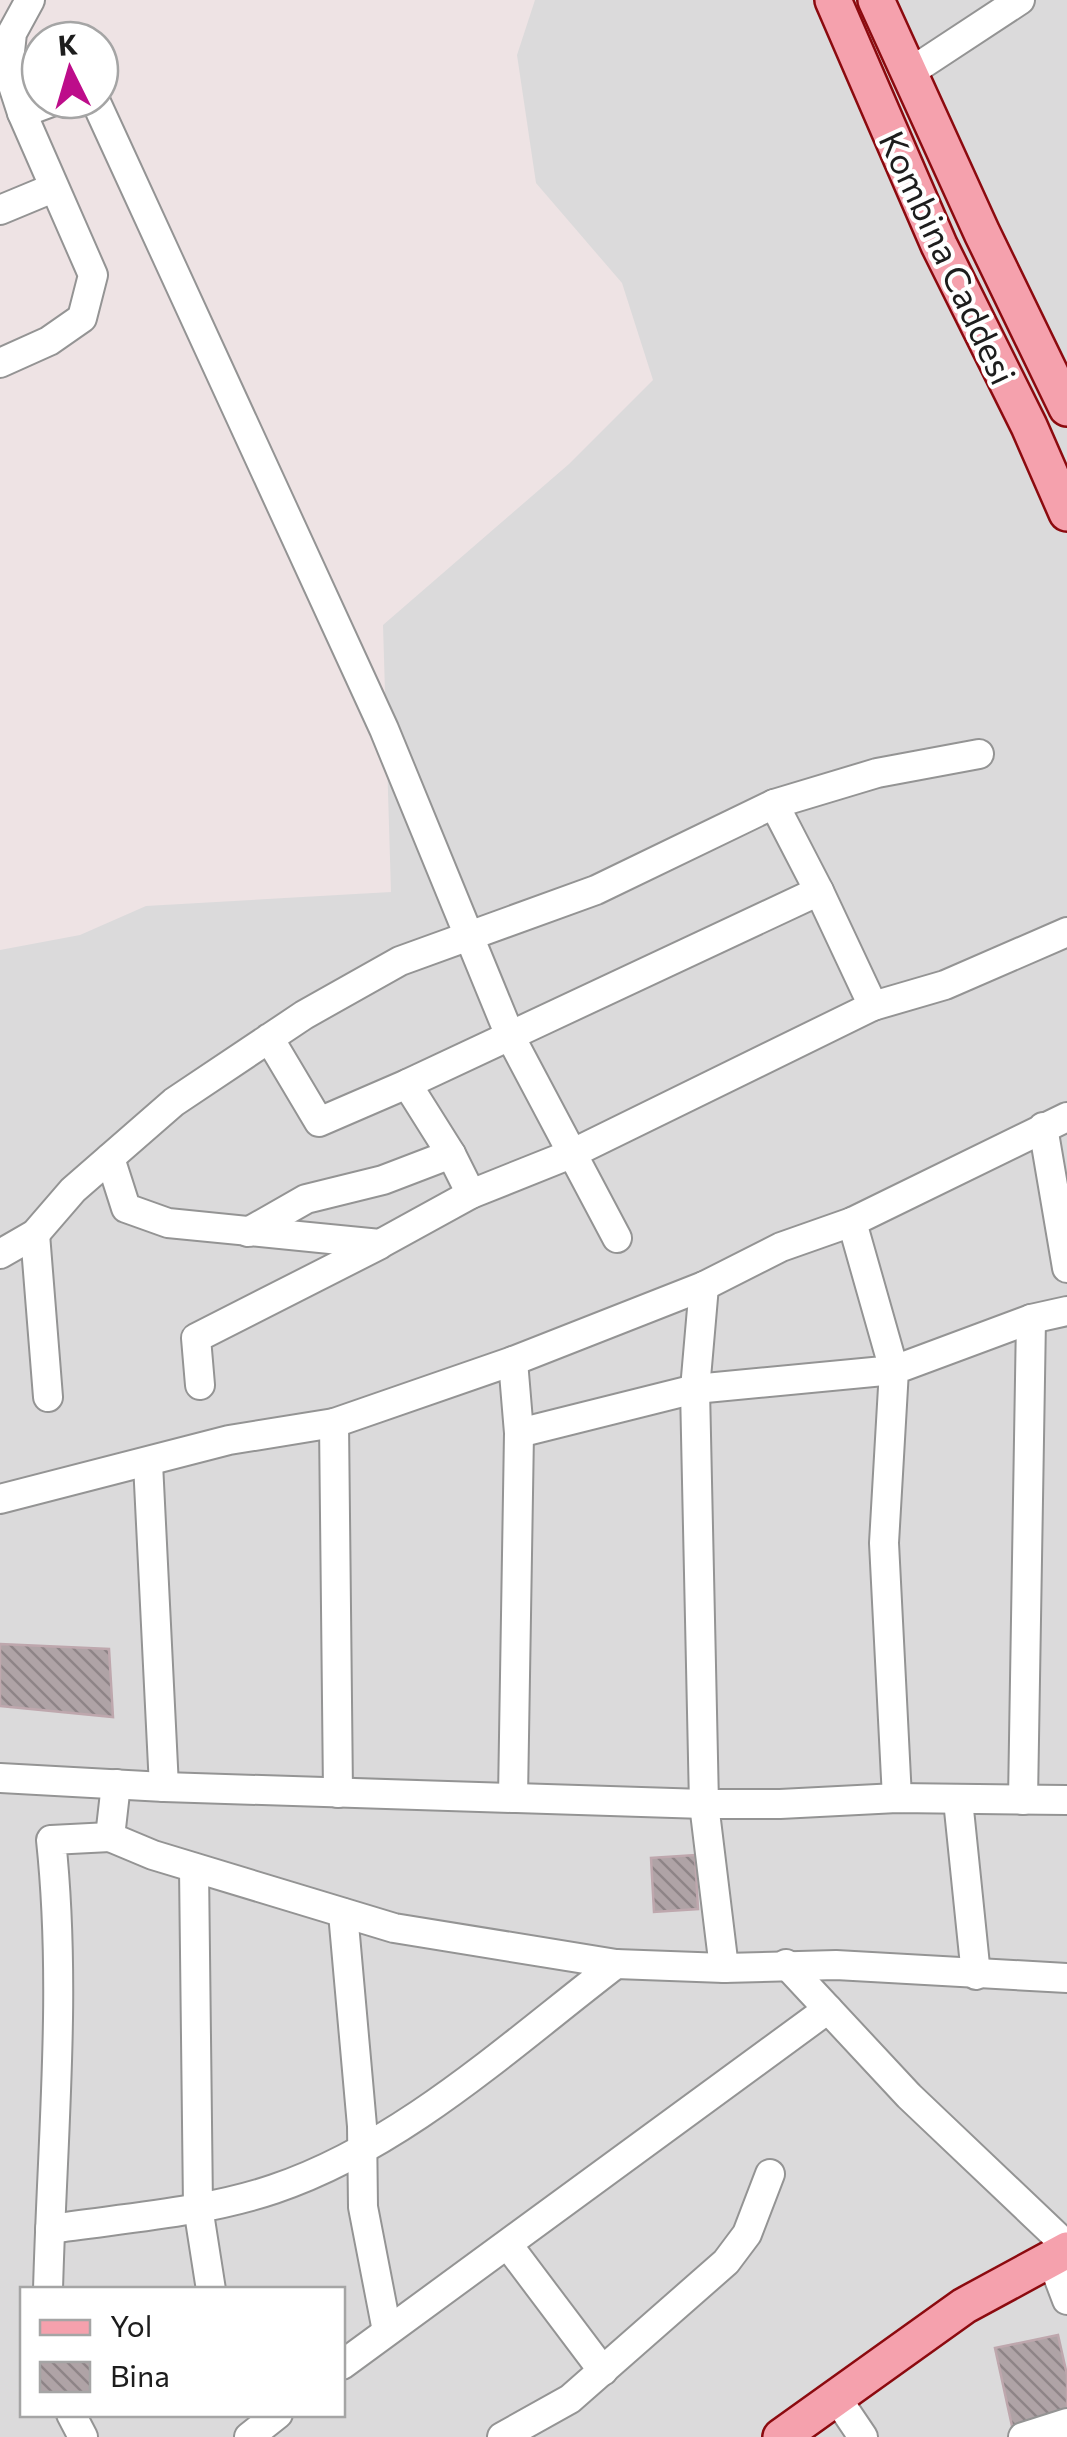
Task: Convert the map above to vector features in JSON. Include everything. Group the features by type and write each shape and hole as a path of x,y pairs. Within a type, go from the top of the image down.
{"main road":[{"name":"Kombina Caddesi","path":"833,0 939,245 1029,426 1067,513"},
{"name":"Kombina Caddesi","path":"876,0 1064,392"},
{"path":"781,2437 964,2306 1062,2252"}],"street":[{"path":"20,107 8,70 12,33 30,0"},
{"path":"909,73 1020,0"},
{"path":"0,363 49,341 82,318 93,275 25,120"},
{"path":"104,120 384,729 510,1036 617,1238"},
{"path":"0,210 53,188"},
{"path":"0,1254 36,1234 73,1190 174,1102 304,1014 400,961 596,890 774,804 877,773 979,754"},
{"path":"774,804 820,891 873,1006"},
{"path":"269,1038 319,1122 820,891"},
{"path":"200,1386 196,1338 471,1194 571,1154 873,1006 945,985 1067,932"},
{"path":"408,1084 471,1194"},
{"path":"0,1499 230,1440 334,1423 514,1361 704,1286 781,1247 852,1222 1055,1122 1067,1268"},
{"path":"248,1232 306,1199 383,1180 451,1154"},
{"path":"110,1158 126,1208 168,1223 380,1244"},
{"path":"852,1222 894,1370 884,1543 897,1798"},
{"path":"36,1234 48,1397"},
{"path":"704,1286 695,1389 704,1804 724,1968"},
{"path":"519,1433 695,1389 894,1370 1031,1319 1067,1310"},
{"path":"1023,1800 1031,1319"},
{"path":"513,1798 519,1433 514,1361"},
{"path":"334,1423 338,1793"},
{"path":"148,1463 164,1787"},
{"path":"0,1778 704,1804 897,1798 1067,1800"},
{"path":"110,1837 116,1784"},
{"path":"958,1800 976,1975"},
{"path":"48,2287 59,2046 58,1912 51,1840 110,1837 153,1856 394,1928 616,1964 724,1968 836,1964 1067,1978"},
{"path":"194,1868 198,2208 211,2287"},
{"path":"343,1913 363,2207 388,2330"},
{"path":"50,2229 198,2208 275,2188 362,2149 404,2125 616,1964"},
{"path":"786,1964 1062,2252 1067,2300"},
{"path":"345,2363 828,2010"},
{"path":"502,2437 570,2399 726,2262 747,2234 770,2174"},
{"path":"508,2245 603,2371"},
{"path":"836,2397 863,2437"},
{"path":"1023,2437 1067,2424"}],"shaded area":[{"path":"535,0 1067,0 1067,2437 0,2437 0,950 80,935 146,906 391,892 383,625 569,464 653,380 622,283 536,183 517,55"}],"building":[{"path":"0,1644 109,1649 113,1717 0,1706"},
{"path":"695,1855 698,1909 654,1912 651,1858"},
{"path":"1058,2335 1067,2375 1067,2415 1012,2426 995,2348"}]}
